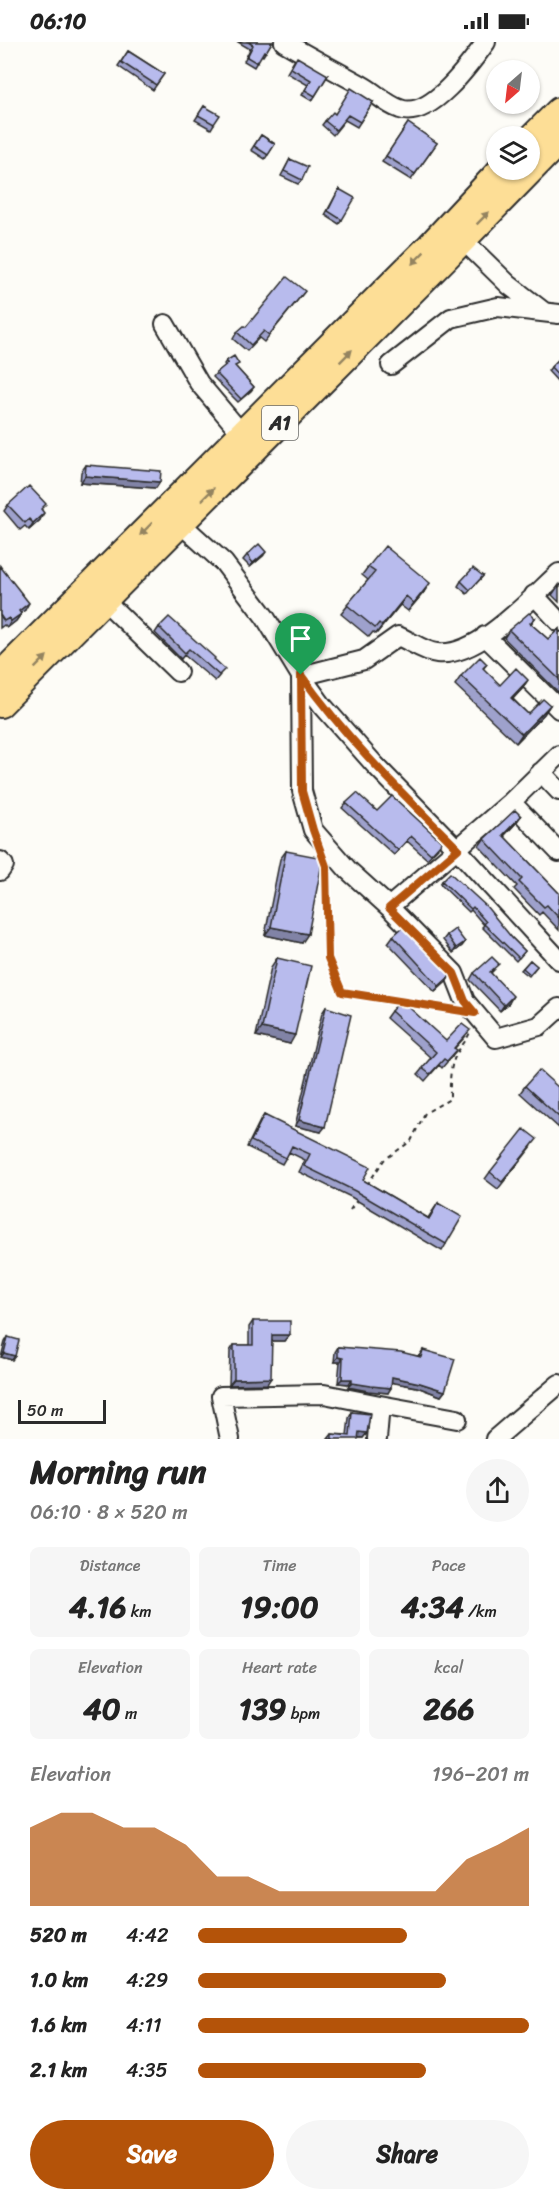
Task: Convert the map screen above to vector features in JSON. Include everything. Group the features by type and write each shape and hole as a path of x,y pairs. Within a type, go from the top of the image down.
{"highway":[{"path":"540,130 559,111"},
{"name":"A1","path":"0,704 559,141"},
{"name":"A1","path":"0,676 430,246 492,180"}],"street":[{"path":"284,42 310,48 391,105 406,111 423,106 450,88 486,42"},
{"path":"462,239 509,285 552,313 559,325"},
{"path":"391,365 451,318 498,307 552,313"},
{"path":"165,324 199,383 242,434"},
{"path":"180,523 225,563 265,617 322,705 375,765 458,849 559,960"},
{"path":"301,675 364,660 398,636 436,654 464,648 494,632 559,573"},
{"path":"534,596 559,622"},
{"path":"104,600 177,672"},
{"path":"486,636 559,709"},
{"path":"301,675 302,791 313,830 348,870 454,973 465,1001 496,1038 539,1026 559,1008"},
{"path":"389,908 511,802 559,755"},
{"path":"541,772 559,791"},
{"path":"511,802 559,852"},
{"path":"0,861 4,865 0,871"},
{"path":"495,1439 559,1384"},
{"path":"230,1439 221,1395 324,1394 457,1419"},
{"path":"377,1439 380,1405"}],"path":[{"path":"326,866 328,958 342,992 475,1013 468,1040 456,1054 450,1072 450,1099 425,1113 411,1141 384,1160 350,1210"}],"building":[{"path":"248,42 272,42 257,63 247,57 253,45"},
{"path":"128,51 164,74 156,85 121,62"},
{"path":"297,57 328,75 315,96 305,90 311,80 291,68"},
{"path":"351,88 373,102 360,122 348,115 336,130 325,121 333,112 335,114"},
{"path":"204,106 220,115 214,124 198,115"},
{"path":"408,123 437,143 415,174 386,156"},
{"path":"261,135 275,144 268,155 254,146"},
{"path":"290,159 308,167 302,180 284,171"},
{"path":"339,189 355,198 342,220 328,211"},
{"path":"287,277 305,291 269,335 264,331 251,345 237,332 244,326 246,327"},
{"path":"234,356 239,364 235,366 254,387 241,399 216,373 228,363 226,361"},
{"path":"559,359 559,376 551,367"},
{"path":"86,465 161,471 160,482 85,476"},
{"path":"29,486 46,504 41,509 44,513 33,523 29,519 25,523 8,505"},
{"path":"259,544 266,552 253,563 247,555"},
{"path":"385,546 430,583 414,603 406,596 382,626 379,623 375,628 347,605 375,572 368,567"},
{"path":"0,566 29,603 19,611 21,614 11,621 9,618 4,621 0,615"},
{"path":"473,568 483,576 470,590 461,581"},
{"path":"529,613 535,618 530,623 548,639 559,629 559,679 509,630"},
{"path":"169,617 225,669 219,675 189,649 185,653 159,627"},
{"path":"480,657 487,664 483,668 500,685 516,668 528,680 511,698 528,714 543,699 550,705 522,734 461,676"},
{"path":"357,793 377,811 392,796 442,842 431,854 411,836 398,850 346,803"},
{"path":"515,810 521,816 503,835 559,893 559,918 547,905 544,907 519,882 522,879 484,839"},
{"path":"286,851 323,858 308,934 271,927"},
{"path":"450,873 486,906 525,951 519,958 484,924 486,922 473,907 471,909 442,881"},
{"path":"403,927 449,973 450,976 439,986 393,936"},
{"path":"455,929 465,942 456,948 447,935"},
{"path":"492,957 499,964 490,972 513,996 504,1005 474,973"},
{"path":"277,958 311,966 295,1035 262,1028"},
{"path":"530,960 537,966 530,974 523,968"},
{"path":"401,1000 446,1041 462,1024 470,1030 454,1048 457,1050 447,1061 444,1059 430,1074 422,1068 436,1052 391,1011"},
{"path":"326,1007 351,1015 325,1127 299,1120"},
{"path":"539,1070 559,1088 559,1117 525,1086"},
{"path":"264,1115 370,1167 363,1180 429,1219 438,1203 462,1217 446,1244 355,1191 304,1166 310,1154 292,1146 286,1158 251,1141"},
{"path":"524,1129 537,1139 502,1182 490,1172"},
{"path":"253,1321 290,1321 290,1335 272,1335 271,1378 234,1379 234,1345 253,1345"},
{"path":"8,1337 19,1340 15,1356 4,1353"},
{"path":"338,1347 401,1352 421,1357 423,1350 455,1359 445,1391 392,1377 391,1388 371,1386 352,1383 352,1379 342,1379 343,1358 338,1357"},
{"path":"352,1412 370,1414 367,1433 359,1432 358,1439 332,1439 332,1434 350,1436"}],"route":[{"path":"301,675 322,705 375,765 458,849 389,908 454,973 465,1001 475,1013 342,992 328,958 326,866 302,791 301,675"}]}
